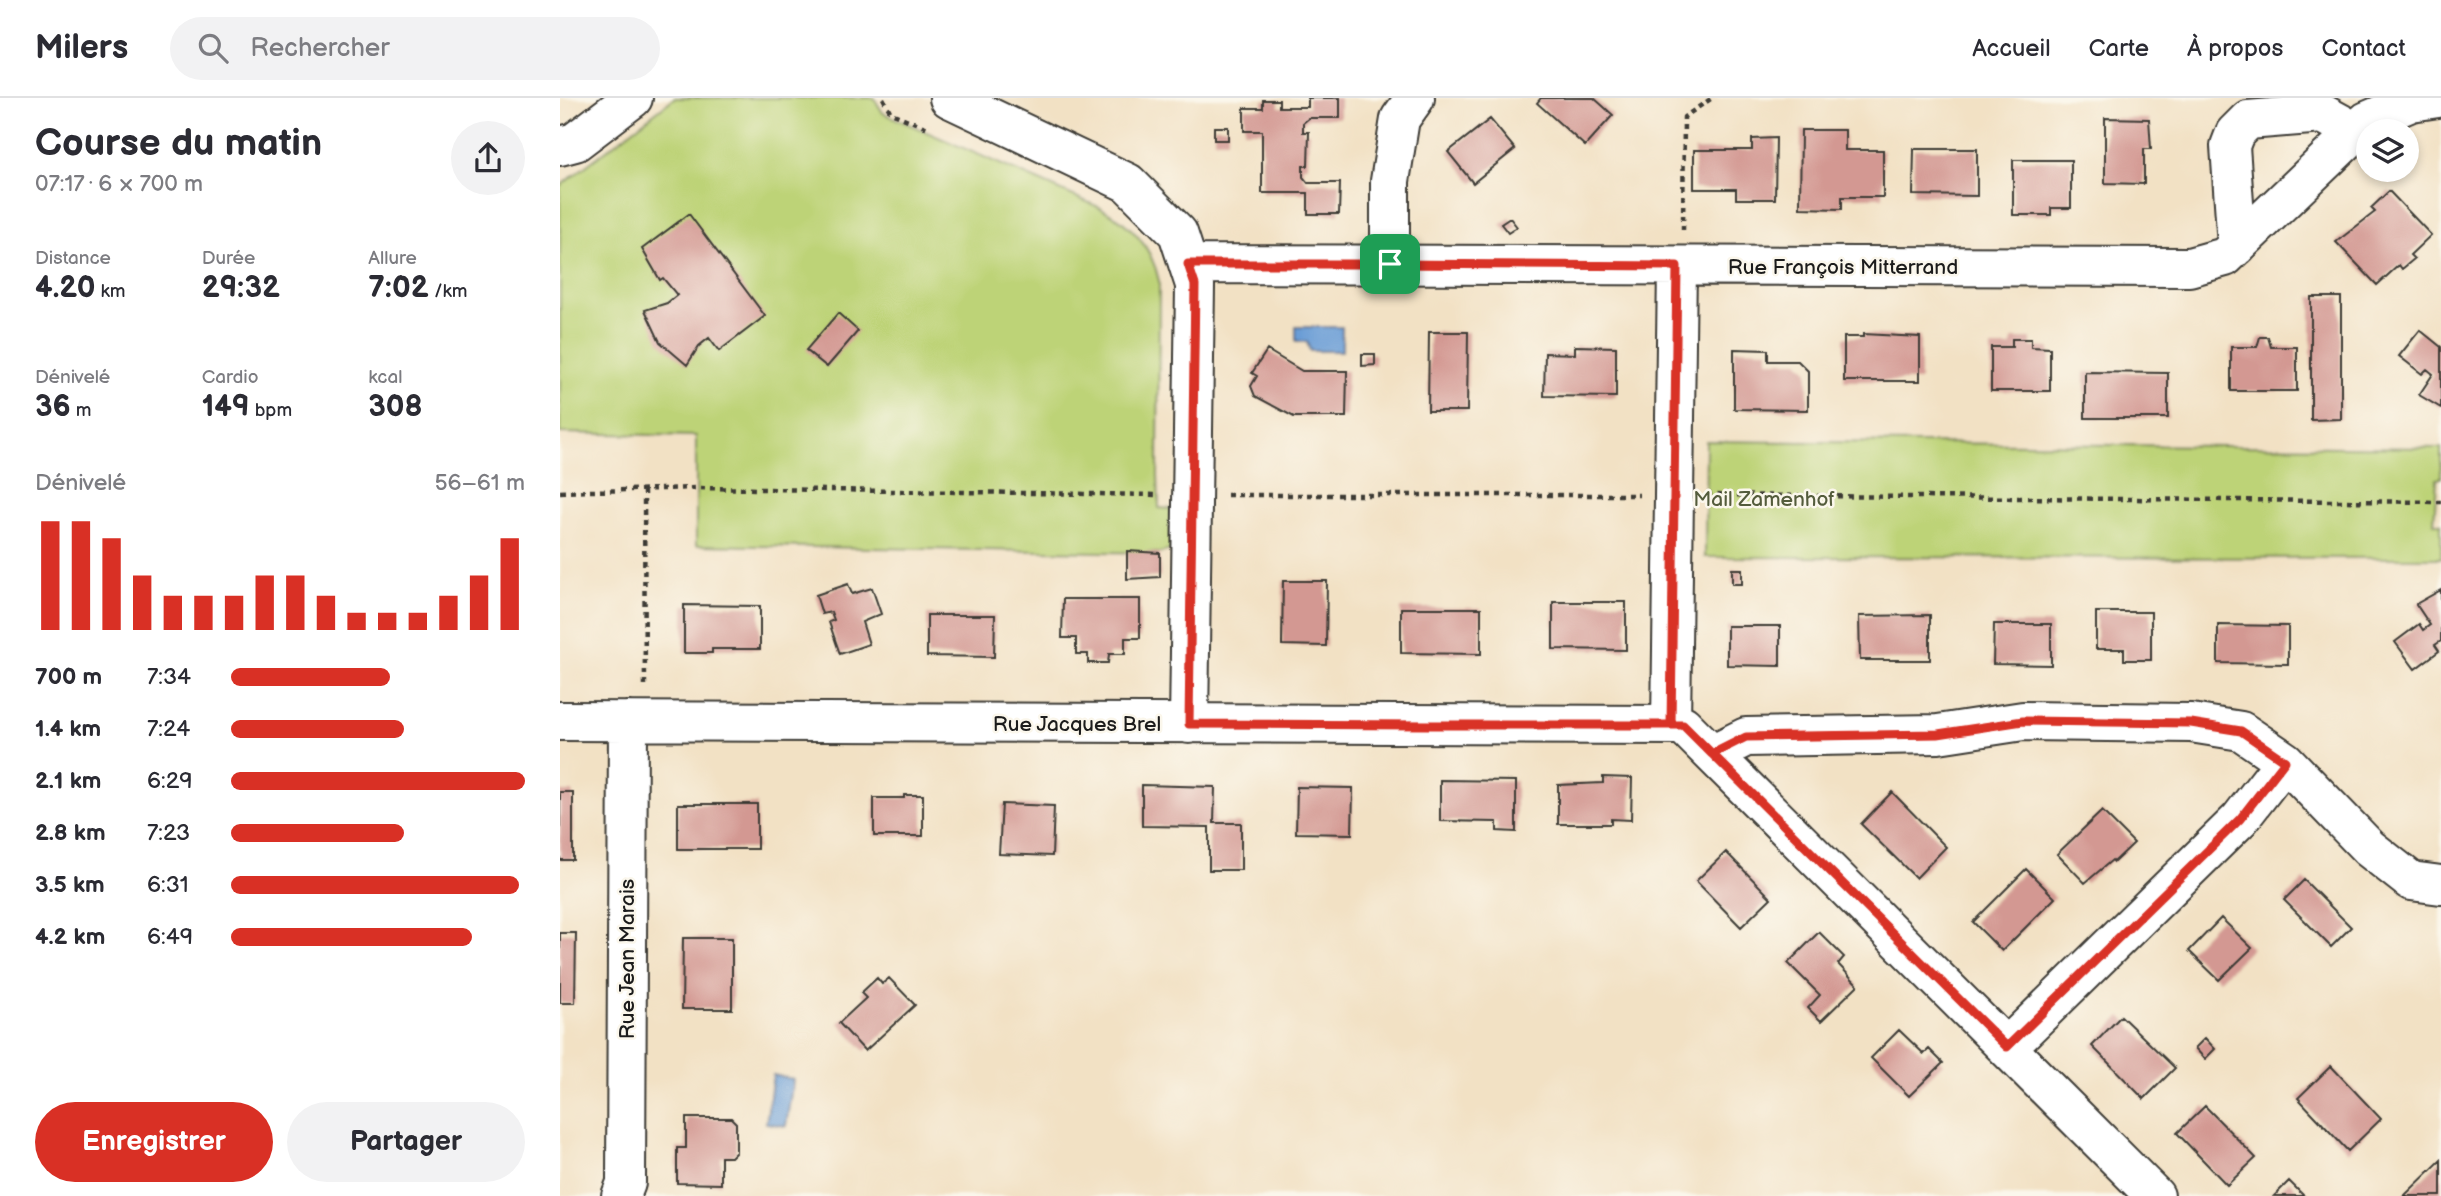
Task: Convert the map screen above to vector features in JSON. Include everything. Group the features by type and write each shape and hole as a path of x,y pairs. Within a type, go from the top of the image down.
{"street":[{"path":"560,146 575,142 633,98"},
{"path":"1390,264 1390,181 1400,119 1415,98"},
{"name":"Rue François Mitterrand","path":"2372,119 2411,102 2438,98"},
{"path":"2237,246 2230,146 2235,133 2248,120 2323,114 2356,132"},
{"path":"943,115 1128,183 1178,233 1195,285 1189,724"},
{"name":"Rue François Mitterrand","path":"1188,264 2189,267 2225,257 2356,132"},
{"path":"1671,725 1677,266"},
{"name":"Rue Jacques Brel","path":"560,721 1683,725 2155,1196"},
{"name":"Rue Jean Marais","path":"621,1196 626,1183 628,721"},
{"path":"1712,754 1746,737 1938,734 2023,721 2191,723 2241,731 2285,761 2369,848 2411,881 2441,885"},
{"path":"2007,1047 2240,819 2285,761"}],"path":[{"path":"883,98 891,113 943,115"},
{"path":"1677,266 1683,237 1684,117 1712,98"},
{"path":"560,492 696,488 1194,495 1674,495 2441,502"}],"green space":[{"path":"674,98 874,98 883,113 1101,208 1131,229 1146,247 1159,281 1159,508 1171,509 1170,550 1160,553 696,545 696,436 560,433 560,186"},
{"name":"Mail Zamenhof","path":"1706,441 2441,448 2441,478 2437,479 2434,523 2441,523 2441,558 1705,557"}],"water":[{"path":"1296,327 1342,327 1342,351 1310,351 1307,342 1296,341"},
{"path":"773,1075 793,1079 786,1126 766,1123"}],"building":[{"path":"1308,98 1340,98 1340,118 1309,118 1303,123 1303,132 1309,132 1308,166 1303,166 1303,177 1308,183 1340,183 1339,214 1308,214 1308,193 1262,193 1262,131 1244,131 1244,108 1263,108 1263,100 1279,100 1279,107 1308,107"},
{"path":"1541,98 1594,98 1613,115 1585,146 1537,103"},
{"path":"2105,118 2149,119 2151,149 2144,149 2144,184 2105,183"},
{"path":"1490,119 1515,149 1473,183 1448,152"},
{"path":"1214,127 1228,127 1228,140 1214,140"},
{"path":"1801,130 1845,130 1845,150 1883,150 1883,197 1842,197 1842,209 1800,208"},
{"path":"1776,138 1775,199 1736,199 1736,189 1694,189 1694,150 1752,150 1752,139"},
{"path":"1914,149 1977,149 1977,196 1913,195"},
{"path":"2013,160 2071,160 2071,208 2051,208 2051,215 2013,215"},
{"path":"2389,191 2431,235 2410,255 2414,259 2402,269 2399,265 2377,285 2336,242 2375,212 2371,208"},
{"path":"689,214 765,316 719,351 709,338 699,346 687,365 660,342 645,310 667,303 677,295 663,278 660,280 642,249"},
{"path":"1510,218 1517,227 1508,233 1501,224"},
{"path":"2311,297 2341,297 2341,419 2311,420"},
{"path":"838,313 858,331 827,367 806,350"},
{"path":"2420,330 2441,347 2441,408 2419,395 2433,374 2427,369 2422,374 2399,356"},
{"path":"1429,332 1468,332 1467,411 1428,411"},
{"path":"1863,334 1920,337 1920,381 1844,381 1844,337 1863,337"},
{"path":"2260,337 2268,337 2271,347 2297,347 2297,391 2231,391 2231,347 2257,347"},
{"path":"2012,339 2031,339 2031,347 2050,348 2050,391 1991,391 1991,347 2012,347"},
{"path":"1575,346 1616,347 1616,397 1544,396 1545,353 1575,354"},
{"path":"1734,349 1768,350 1768,361 1798,361 1808,371 1808,410 1734,409"},
{"path":"1267,350 1302,371 1347,371 1346,417 1294,417 1255,396 1251,386 1257,376 1252,373"},
{"path":"1362,354 1375,354 1375,365 1362,366"},
{"path":"2085,372 2168,373 2168,418 2085,418"},
{"path":"1127,551 1160,553 1160,577 1127,579"},
{"path":"1732,569 1742,569 1742,584 1732,584"},
{"path":"1283,581 1327,581 1326,646 1282,645"},
{"path":"848,584 852,594 872,588 881,614 862,622 869,644 840,654 829,622 834,620 831,612 822,614 816,595"},
{"path":"2441,590 2441,641 2435,645 2439,651 2415,669 2395,642 2419,624 2423,630 2430,625 2416,604"},
{"path":"1063,599 1140,599 1140,638 1125,638 1125,654 1109,654 1108,663 1088,663 1088,654 1076,654 1076,638 1062,638"},
{"path":"1553,602 1626,602 1626,650 1553,649"},
{"path":"684,605 760,606 760,649 712,649 712,653 684,653"},
{"path":"1401,608 1481,608 1481,654 1401,653"},
{"path":"2096,612 2151,612 2151,660 2124,660 2124,649 2096,649"},
{"path":"927,615 995,615 994,657 927,656"},
{"path":"1930,615 1930,660 1860,660 1859,616"},
{"path":"1994,624 2051,624 2051,665 1993,664"},
{"path":"2218,625 2288,626 2288,664 2218,663"},
{"path":"1727,626 1780,626 1780,666 1727,665"},
{"path":"1603,777 1632,778 1631,820 1611,819 1611,824 1558,824 1558,785 1603,783"},
{"path":"1440,780 1516,781 1516,832 1497,831 1497,822 1440,821"},
{"path":"1142,785 1215,787 1214,823 1241,823 1241,870 1209,870 1209,827 1142,826"},
{"path":"1297,787 1353,788 1352,834 1296,833"},
{"path":"560,792 573,792 573,860 560,860"},
{"path":"1892,792 1946,847 1916,878 1861,824"},
{"path":"904,795 923,795 923,836 874,836 874,798 904,798"},
{"path":"678,804 757,804 757,849 678,849"},
{"path":"1002,804 1054,806 1052,856 999,854"},
{"path":"2102,811 2134,843 2085,883 2057,854"},
{"path":"1726,852 1771,898 1741,927 1696,881"},
{"path":"2026,869 2055,898 2002,951 1973,922"},
{"path":"2304,880 2351,927 2331,947 2284,900"},
{"path":"2221,918 2252,948 2219,980 2189,951"},
{"path":"1819,932 1844,957 1838,964 1858,985 1821,1021 1808,1008 1820,995 1788,963"},
{"path":"560,933 576,933 575,1003 560,1003"},
{"path":"683,938 732,938 732,1009 682,1009"},
{"path":"877,978 882,984 889,978 915,1005 865,1051 839,1023 866,998 861,993"},
{"path":"2121,1016 2175,1068 2144,1099 2092,1046"},
{"path":"1899,1030 1924,1054 1929,1049 1943,1063 1909,1096 1871,1058"},
{"path":"2205,1038 2215,1049 2205,1059 2195,1048"},
{"path":"2331,1066 2381,1119 2348,1151 2298,1098"},
{"path":"2205,1106 2256,1158 2227,1185 2177,1133"},
{"path":"686,1118 731,1118 736,1123 736,1152 731,1157 721,1157 721,1184 677,1183 677,1148 686,1148"},
{"path":"2441,1160 2441,1196 2404,1196"},
{"path":"2289,1181 2304,1196 2274,1196"}],"route":[{"path":"1390,264 1188,264 1195,285 1189,724 1382,725 1478,725 1671,725 1683,725 1860,900 2007,1047 2240,819 2285,761 2241,731 2191,723 2023,721 1938,734 1746,737 1712,754 1683,725 1671,725 1677,266 1390,264"}]}
